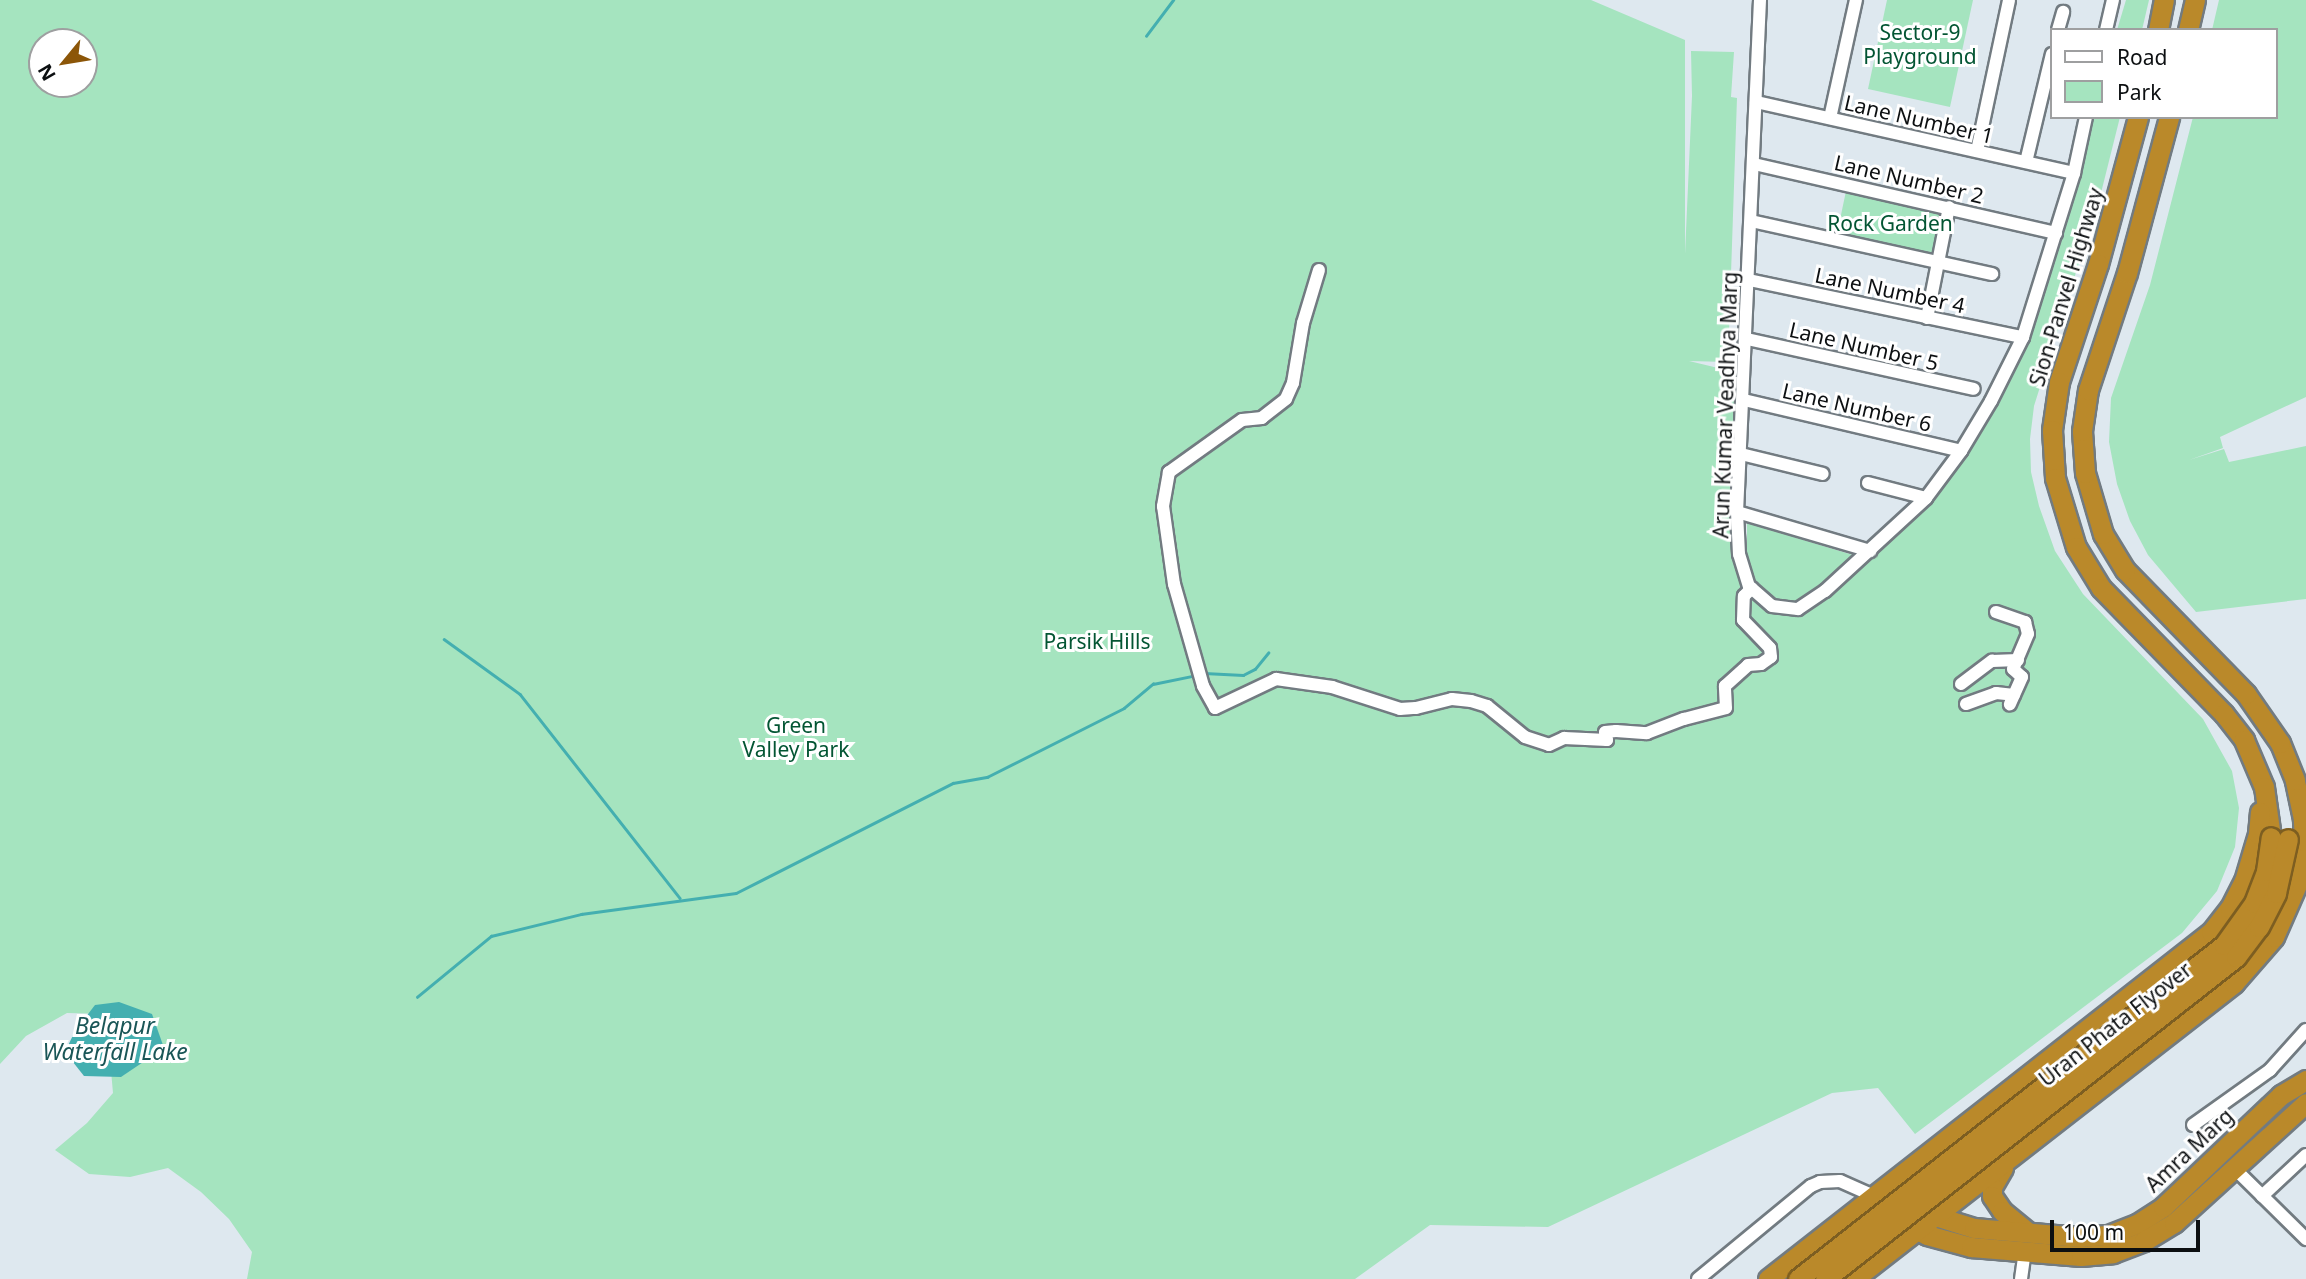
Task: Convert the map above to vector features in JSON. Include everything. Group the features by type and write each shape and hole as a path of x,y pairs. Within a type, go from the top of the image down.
{"highway":[{"path":"2158,28 2164,0"},
{"path":"2188,28 2195,0"},
{"name":"Sion-Panvel Highway","path":"2137,119 2098,264 2059,382 2052,430 2055,478 2067,525 2101,588 2224,714 2244,740"},
{"path":"1854,1279 2234,983 2274,937 2299,880 2304,841 2295,780 2280,743 2246,694 2125,570 2095,514 2085,473 2082,431 2088,390 2131,260 2168,119"},
{"name":"Uran Phata Flyover","path":"1798,1279 2224,945 2254,903 2279,838 2290,820 2287,781 2269,726"},
{"path":"1768,1279 2200,943 2221,921 2244,881 2258,834 2258,788 2244,740"},
{"name":"Uran Phata Flyover","path":"1825,1279 2236,957 2259,927 2276,893 2279,838 2264,787 2244,740"},
{"name":"Amra Marg","path":"1874,1196 1916,1231 1970,1247 2108,1235 2137,1224 2163,1207 2281,1095 2306,1080"},
{"name":"Amra Marg","path":"1891,1183 1935,1216 2081,1256 2113,1253 2144,1241 2174,1223 2306,1103"},
{"path":"2009,1158 1993,1183 1992,1196 2026,1242"},
{"path":"1888,1253 1924,1244 1970,1247"}],"street":[{"name":"Arun Kumar Veadhya Marg","path":"1752,589 1738,554 1737,512 1747,339 1760,0"},
{"path":"1830,118 1856,0"},
{"path":"1977,151 2009,0"},
{"path":"2106,28 2113,0"},
{"path":"2059,28 2063,12"},
{"path":"2026,162 2050,62"},
{"name":"Lane Number 1","path":"1756,102 2074,173"},
{"path":"1319,270 1303,323 1293,383 1286,399 1262,418 1242,420 1169,472 1163,506 1174,584 1201,681 1215,708 1276,679 1332,687 1400,709 1452,699 1471,701 1487,706 1525,737 1549,745 1564,738 1607,740 1605,732 1647,733 1684,719 1726,708 1725,686 1748,665 1761,664 1771,657 1770,648 1743,620 1744,596 1752,589 1772,606 1798,608 1825,592 1926,498 1961,451 1992,401 2023,337 2074,173 2086,119"},
{"name":"Lane Number 2","path":"1754,164 2056,233"},
{"path":"1927,318 1949,207"},
{"path":"1751,221 1992,274"},
{"name":"Lane Number 4","path":"1749,280 2023,337"},
{"name":"Lane Number 5","path":"1747,339 1974,390"},
{"name":"Lane Number 6","path":"1744,400 1961,451"},
{"path":"1741,454 1824,474"},
{"path":"1868,484 1926,498"},
{"path":"1737,512 1870,551"},
{"path":"1966,704 1996,693 2012,699 2022,677 2013,669 2028,634 2025,622 1996,612"},
{"path":"1961,684 1992,661 2018,660"},
{"path":"2193,1125 2270,1070 2306,1030"},
{"path":"2262,1196 2306,1155"},
{"path":"2233,1167 2306,1239"},
{"path":"1698,1279 1803,1191 1831,1180 1855,1185 1891,1183"},
{"path":"1855,1185 1874,1196"},
{"path":"2021,1279 2026,1242"}],"green space":[{"name":"Parsik Hills","path":"0,0 1591,0 1685,40 1685,254 1692,96 1691,51 1734,52 1731,97 1737,98 1728,362 1689,361 1739,373 1731,512 1733,555 1745,590 1766,609 1784,602 1772,599 1755,584 1747,559 1747,523 1853,555 1829,579 1877,552 1929,502 1966,453 2001,400 2088,119 2120,119 2101,193 2034,406 2030,439 2031,472 2039,506 2055,551 2083,594 2203,719 2232,771 2239,808 2235,847 2217,891 2182,933 1915,1134 1878,1088 1832,1093 1548,1227 1430,1225 1355,1279 247,1279 252,1252 229,1219 201,1192 168,1168 130,1177 89,1174 55,1150 87,1123 113,1093 106,1014 67,1013 26,1036 0,1064"},
{"name":"Sector-9 Playground","path":"1887,0 1973,0 1950,107 1868,89"},
{"path":"2126,0 2149,0 2142,28 2118,28"},
{"path":"2219,0 2306,0 2306,397 2220,437 2223,448 2189,460 2224,449 2229,462 2306,446 2306,599 2196,612 2148,555 2130,521 2117,484 2109,442 2111,398 2150,285 2192,119 2278,119 2278,28 2212,28"},
{"name":"Rock Garden","path":"1846,191 1943,213 1933,256 1837,234"}],"water":[{"name":"Belapur Waterfall Lake","path":"119,1002 152,1014 164,1048 121,1077 84,1076 65,1052 75,1031 95,1005"}],"waterway":[{"path":"1146,36 1173,0"},
{"path":"444,639 520,694 680,898"},
{"path":"1204,673 1243,675 1255,669 1268,653"},
{"path":"417,997 491,936 581,914 736,893 953,783 987,777 1124,708 1153,684 1197,675"}],"park label":[{"name":"Green Valley Park","path":"796,737"}]}
